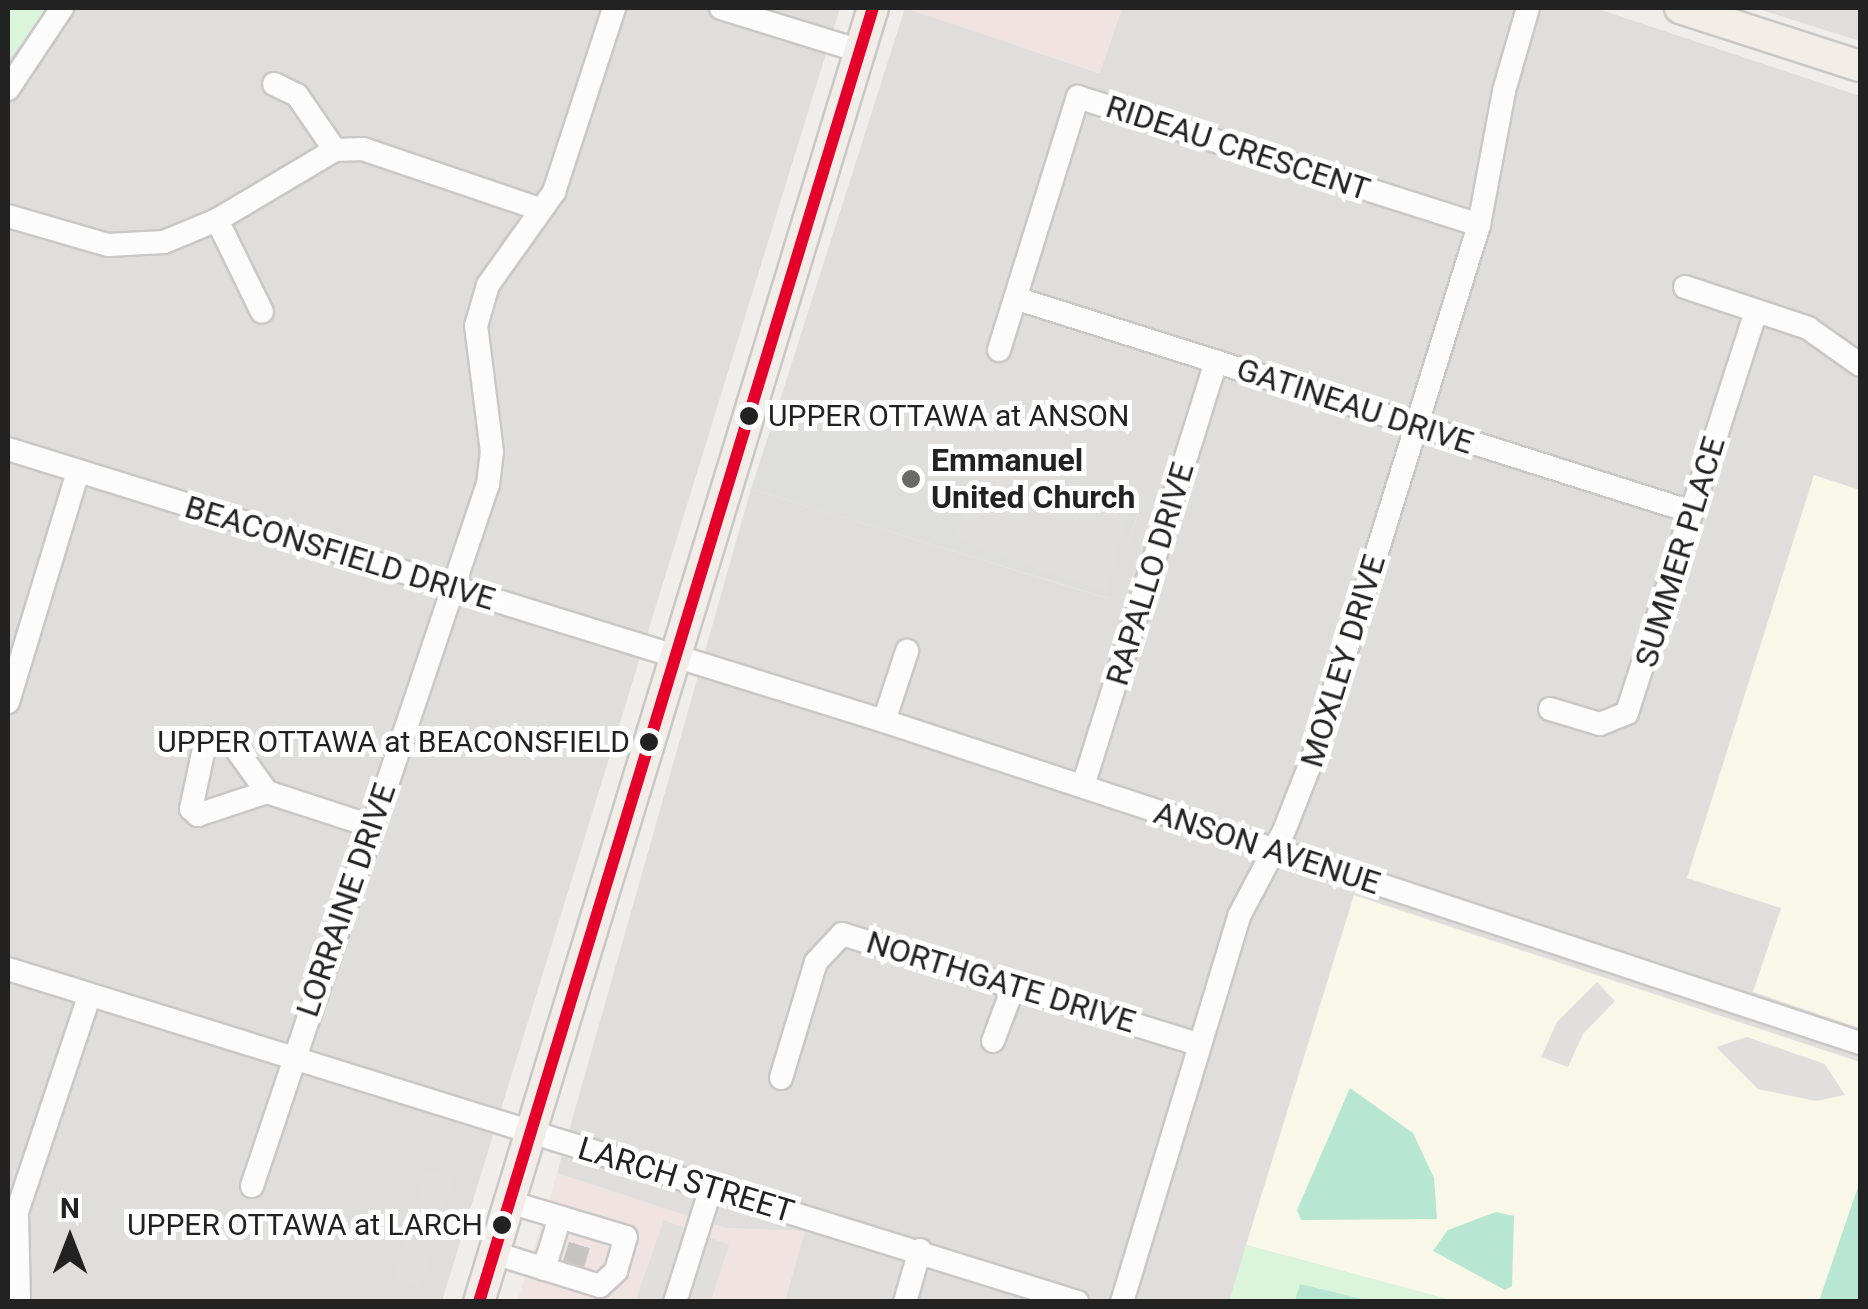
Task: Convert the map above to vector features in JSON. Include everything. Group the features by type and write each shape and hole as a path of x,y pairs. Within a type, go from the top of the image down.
{"main road":[{"path":"479,1302 874,8"},
{"path":"1680,8 1860,66"}],"street":[{"path":"8,89 62,8"},
{"name":"LORRAINE DRIVE","path":"252,1186 371,826 455,590 492,452 476,326 488,286 554,192 614,8"},
{"path":"721,8 860,51"},
{"name":"MOXLEY DRIVE","path":"1122,1302 1240,911 1274,850 1310,769 1479,225 1528,8"},
{"path":"274,84 297,95 335,150"},
{"name":"RIDEAU CRESCENT","path":"999,350 1078,97 1479,225"},
{"path":"8,216 108,245 164,242 217,220 335,150 363,149 539,210"},
{"path":"217,220 262,312"},
{"path":"1684,286 1808,328 1860,365"},
{"name":"GATINEAU DRIVE","path":"1018,299 1692,512"},
{"name":"SUMMER PLACE","path":"1550,709 1600,724 1627,713 1756,312"},
{"name":"RAPALLO DRIVE","path":"1083,786 1216,361"},
{"name":"BEACONSFIELD DRIVE","path":"8,449 455,590 674,654"},
{"path":"8,702 78,472"},
{"path":"884,720 907,652"},
{"name":"ANSON AVENUE","path":"674,654 1860,1043"},
{"path":"267,792 371,826"},
{"name":"NORTHGATE DRIVE","path":"780,1078 816,962 842,934 1198,1044"},
{"name":"LARCH STREET","path":"8,969 291,1061 920,1250 1078,1302"},
{"path":"993,1041 1014,986"},
{"path":"19,1302 15,1194 89,998"},
{"path":"675,1302 710,1188"},
{"path":"494,1253 544,1268 571,1271 598,1294 616,1271 626,1237 583,1234 560,1217 509,1202"},
{"path":"544,1268 560,1217"},
{"path":"904,1302 920,1250"}],"shaded area":[{"path":"8,8 840,8 442,1301 8,1302"},
{"path":"905,8 1099,73 1122,8 1595,8 1860,96 1860,1301 785,1301 804,1231 724,1228 557,1173 751,489 1109,599 1139,511 780,400"},
{"path":"905,8 1122,8 1100,73"},
{"path":"1755,8 1860,8 1860,41"},
{"path":"780,400 1139,510 1110,599 751,489"},
{"path":"983,455 1131,502 1106,592 956,539"},
{"path":"1814,475 1860,490 1860,1028 1753,992 1781,908 1687,878"},
{"path":"1354,895 1860,1062 1860,1301 1454,1301 1246,1245"},
{"path":"1597,982 1615,1001 1583,1034 1568,1067 1541,1057 1557,1022"},
{"path":"1747,1037 1825,1064 1845,1095 1816,1101 1758,1089 1716,1047"},
{"path":"426,1170 453,1178 420,1287 393,1278"},
{"path":"557,1173 724,1228 805,1231 785,1301 517,1302"},
{"path":"664,1220 729,1245 711,1301 635,1302"}],"green space":[{"path":"8,8 48,8 8,61"},
{"path":"1350,1088 1413,1133 1434,1178 1437,1219 1301,1220 1297,1210"},
{"path":"1859,1184 1860,1301 1819,1301"},
{"path":"1496,1212 1514,1216 1512,1286 1505,1290 1433,1251 1448,1230"},
{"path":"1246,1245 1454,1301 1229,1302"},
{"path":"1300,1284 1370,1301 1295,1301"}],"tunnel":[{"path":"573,1266 580,1243"}],"transit line":[{"path":"479,1302 873,8"}],"place":[{"name":"UPPER OTTAWA at ANSON","path":"749,416"},
{"name":"Emmanuel United Church","path":"911,479"},
{"name":"UPPER OTTAWA at BEACONSFIELD","path":"649,742"},
{"name":"UPPER OTTAWA at LARCH","path":"502,1225"}]}
